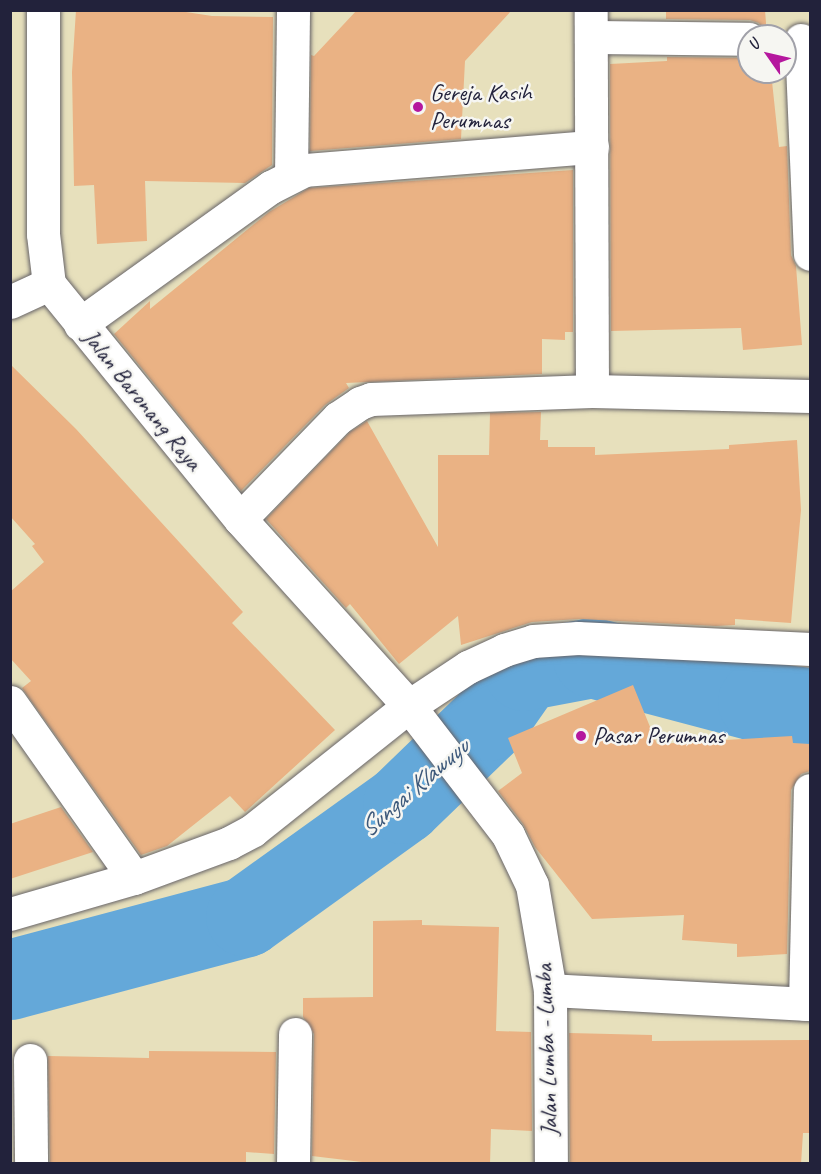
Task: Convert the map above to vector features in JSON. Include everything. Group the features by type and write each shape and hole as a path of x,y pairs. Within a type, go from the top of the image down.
{"street":[{"name":"Jalan Baronang Raya","path":"43,10 43,234 50,284 80,324 240,519 414,712"},
{"path":"291,176 292,10"},
{"path":"592,391 591,24 737,38"},
{"path":"799,40 810,254"},
{"path":"80,324 291,176 304,170 592,147"},
{"path":"10,302 50,284"},
{"path":"240,519 338,418 360,403 371,399 592,391 810,396"},
{"path":"10,914 134,878 229,843 253,830 414,712 468,667 533,641 578,638 810,649"},
{"path":"10,702 134,878"},
{"name":"Jalan Lumba - Lumba","path":"414,712 508,835 532,885 550,990 551,1164"},
{"path":"550,990 808,1004 810,790"},
{"path":"293,1164 295,1034"},
{"path":"30,1060 31,1164"}],"building":[{"path":"76,10 173,10 212,16 273,17 272,165 245,183 145,181 147,241 97,244 94,185 74,186 72,72"},
{"name":"Gereja Kasih Perumnas","path":"357,10 512,10 465,61 461,139 310,151 311,55 314,56"},
{"path":"666,10 765,10 766,24 750,20 666,19"},
{"path":"667,57 737,58 737,84 772,84 779,147 787,146 791,255 796,266 802,345 743,350 741,328 611,331 610,64 667,61"},
{"path":"573,170 573,332 565,332 565,340 542,339 542,374 346,383 349,388 325,405 241,491 114,334 150,301 150,309 269,212 309,188"},
{"path":"10,364 76,429 243,612 232,623 335,730 245,812 230,796 167,846 141,855 22,688 31,681 10,658 10,592 44,562 32,546 35,544 10,516"},
{"path":"541,412 540,440 548,440 548,447 595,447 595,455 729,449 729,445 797,440 801,510 791,623 735,619 735,625 716,626 579,619 532,622 461,645 458,616 399,664 350,604 346,608 266,519 350,432 367,421 438,547 438,455 489,455 490,413"},
{"path":"633,685 657,744 792,736 793,743 810,744 810,771 801,774 791,790 787,954 737,957 737,944 682,940 684,915 592,919 535,847 523,824 498,791 522,773 508,738"},
{"path":"61,807 93,852 10,879 10,824"},
{"path":"422,920 422,925 499,927 496,1031 531,1032 532,1131 491,1129 490,1164 362,1162 312,1156 314,1034 303,1017 303,998 373,997 373,921"},
{"path":"569,1033 652,1035 652,1041 810,1040 810,1133 803,1133 801,1164 570,1164"},
{"path":"149,1051 276,1052 274,1154 246,1152 246,1164 50,1164 48,1056 149,1058"},
{"path":"10,1057 12,1057 12,1164 10,1164"}],"waterway":[{"name":"Sungai Klawuyu","path":"10,980 246,917 403,804 489,721 524,671 593,658 758,702 810,708"}],"place":[{"name":"Gereja Kasih Perumnas","path":"418,107"},
{"name":"Pasar Perumnas","path":"581,736"}]}
